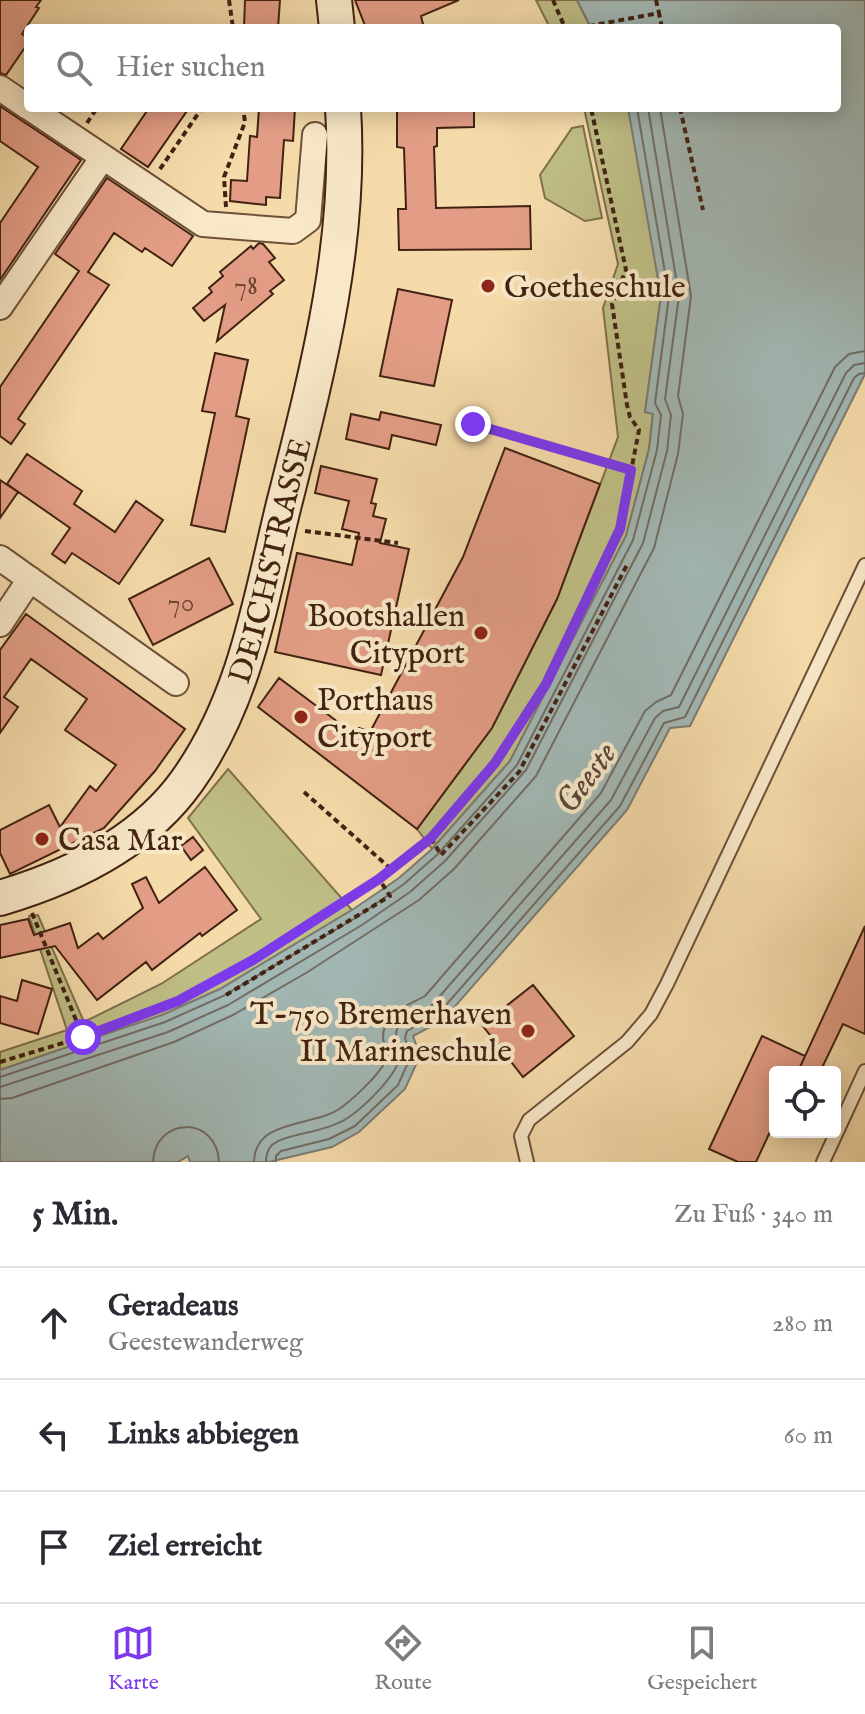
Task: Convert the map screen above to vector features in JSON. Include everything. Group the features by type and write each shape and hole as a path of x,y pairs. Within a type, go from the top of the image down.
{"main road":[{"path":"334,0 337,24"},
{"name":"DEICHSTRASSE","path":"12,894 65,876 124,843 187,782 226,715 248,657 331,306 344,185 343,112"}],"street":[{"path":"0,88 24,104"},
{"path":"36,112 203,224 227,226 293,231 308,220 315,135"},
{"path":"0,307 103,157"},
{"path":"0,558 176,683"},
{"path":"0,624 30,579"}],"lane":[{"path":"527,1162 521,1136 529,1120 627,1042 651,1014 865,565"},
{"path":"823,1162 865,1071"}],"path":[{"path":"229,0 232,24"},
{"path":"553,0 563,24"},
{"path":"656,0 661,24"},
{"path":"600,24 659,13"},
{"path":"147,187 199,112"},
{"path":"227,226 224,177 245,122 244,112"},
{"path":"0,1062 83,1037 178,1001 253,960 379,879 431,838 495,763 546,684 620,529 639,430 630,417 627,405 612,304 626,270 592,112"},
{"path":"681,112 703,210"},
{"path":"473,424 631,470"},
{"path":"305,531 398,543"},
{"path":"431,838 441,855 519,772 628,563"},
{"path":"304,792 391,869"},
{"path":"226,995 390,896 379,879"},
{"path":"12,894 83,1037"}],"green space":[{"path":"536,0 577,0 589,24 548,24"},
{"path":"585,112 631,114 661,296 645,412 653,413 649,449 626,536 510,761 432,849 417,829 492,728 557,599 618,437 603,308 618,264"},
{"path":"583,126 602,218 585,221 545,198 540,175 572,128"},
{"path":"228,769 352,910 220,989 163,1015 0,1070 0,1052 67,1030 29,916 38,915 84,1022 161,984 261,919 188,818"}],"water":[{"name":"Geeste","path":"577,0 865,0 865,374 690,726 670,728 627,810 443,1020 413,1036 420,1056 405,1089 359,1132 332,1147 269,1162 190,1162 188,1156 178,1162 0,1162 0,1070 162,1015 220,989 352,910 399,878 432,849 510,761 626,536 649,449 653,414 645,412 661,296 629,112 841,112 841,24 589,24"}],"building":[{"path":"0,0 41,0 29,24 24,24 24,49 6,75 0,73"},
{"path":"245,0 280,0 278,24 244,24"},
{"path":"355,0 459,0 421,16 423,24 364,24"},
{"path":"0,106 81,160 0,280 0,223 38,167 0,141"},
{"path":"146,112 186,112 148,167 121,149"},
{"path":"259,112 295,112 293,141 284,140 280,198 266,197 266,205 230,201 231,180 247,181 250,136 257,137"},
{"path":"397,112 474,112 474,127 437,128 437,146 434,147 436,208 530,206 531,249 399,250 398,209 406,209 404,148 397,147"},
{"path":"107,178 193,236 172,266 145,248 142,252 114,233 88,272 109,285 18,419 25,424 11,444 0,436 0,387 79,271 55,254"},
{"path":"259,243 275,258 269,262 284,280 270,291 273,294 217,341 225,305 204,321 193,308 212,292 209,288 223,276 220,272"},
{"path":"398,289 452,300 434,386 380,376"},
{"path":"215,353 248,360 236,416 249,419 225,532 191,525 215,413 202,411"},
{"path":"381,412 441,425 436,445 392,435 389,449 346,439 351,414 379,420"},
{"name":"Bootshallen Cityport","path":"505,448 600,484 557,599 492,728 417,829 258,707 279,678 354,734 359,728 370,732 463,557"},
{"path":"27,454 82,491 74,504 115,532 136,501 163,520 119,584 72,553 65,563 52,554 70,528 7,484"},
{"path":"321,466 377,479 371,503 376,504 373,516 386,519 380,543 409,549 381,675 275,652 297,553 352,565 359,533 342,529 349,501 315,493"},
{"path":"0,480 18,492 0,518"},
{"path":"209,558 233,604 153,645 129,599"},
{"path":"26,614 185,729 155,771 104,828 10,874 0,853 0,830 49,805 60,827 90,786 96,791 116,765 65,730 87,699 31,659 4,697 18,707 0,733 0,650"},
{"path":"193,837 203,850 191,860 181,846"},
{"path":"205,867 237,910 202,936 200,933 152,970 146,962 97,1000 55,946 0,958 0,925 28,919 34,935 70,923 78,948 98,933 103,939 143,908 132,884 146,877 159,903"},
{"path":"865,926 865,1034 843,1024 823,1066 800,1066"},
{"path":"22,980 52,989 38,1034 0,1023 0,996 17,1001"},
{"name":"T-750 Bremerhaven II Marineschule","path":"533,985 574,1036 523,1077 482,1025"},
{"path":"762,1036 805,1056 801,1066 769,1066 769,1134 756,1162 738,1162 709,1149"}],"place":[{"name":"Goetheschule","path":"488,286"},
{"name":"Bootshallen Cityport","path":"481,633"},
{"name":"Porthaus Cityport","path":"301,717"},
{"name":"Casa Mar","path":"42,839"},
{"name":"T-750 Bremerhaven II Marineschule","path":"528,1031"}],"route":[{"path":"83,1037 178,1001 253,960 379,879 431,838 495,763 546,684 620,529 631,470 473,424"}]}
